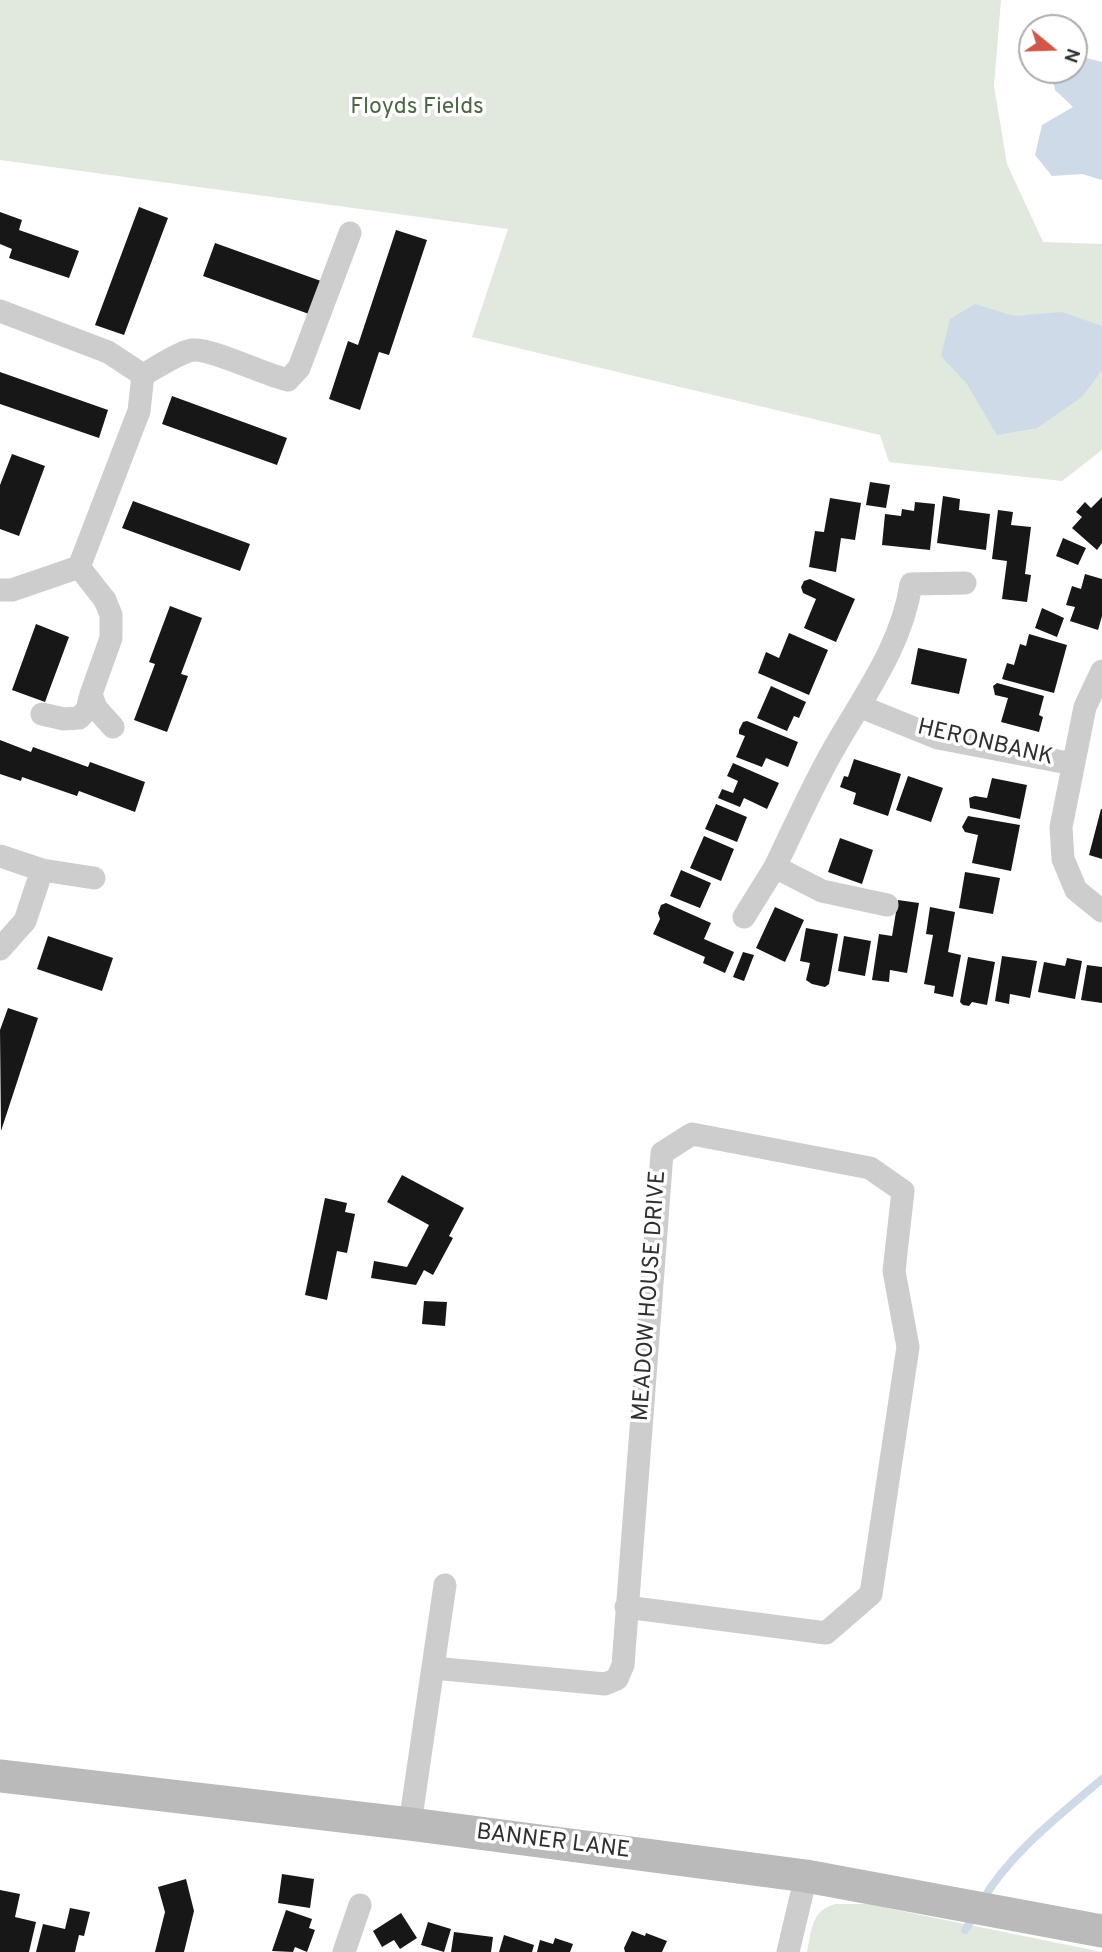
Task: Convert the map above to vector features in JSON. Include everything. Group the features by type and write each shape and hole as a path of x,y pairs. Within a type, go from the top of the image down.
{"street":[{"path":"143,375 192,350 207,352 288,380 299,368 350,233"},
{"path":"0,311 108,352 143,375"},
{"path":"79,567 139,411 143,375"},
{"path":"0,590 12,590 79,567"},
{"path":"42,714 64,719 79,718 87,710 111,638 111,615 105,600 79,567"},
{"path":"744,917 775,867 827,761 897,639 911,584 965,583"},
{"path":"1102,671 1085,707 1061,827 1063,859 1076,890 1102,912"},
{"path":"91,694 96,708 113,727"},
{"name":"HERONBANK","path":"859,706 939,737 1073,764"},
{"path":"0,856 42,870 94,878"},
{"path":"775,867 822,891 887,905"},
{"path":"0,949 25,921 42,870"},
{"name":"MEADOW HOUSE DRIVE","path":"433,1668 605,1684 617,1679 623,1665 626,1607 662,1153 692,1134 870,1168 903,1191 894,1271 908,1348 871,1594 826,1633 626,1607"},
{"path":"410,1824 445,1585"},
{"name":"BANNER LANE","path":"0,1776 410,1824 806,1876 1102,1931"},
{"path":"788,1952 806,1876"},
{"path":"344,1952 360,1905"}],"green space":[{"name":"Floyds Fields","path":"0,0 1001,0 994,86 1007,164 1043,242 1102,244 1102,450 1062,481 889,462 880,435 472,337 508,229 0,160"},
{"path":"835,1904 867,1904 1102,1952 807,1952 817,1916"}],"water":[{"path":"1088,58 1102,62 1102,180 1082,174 1052,176 1035,155 1042,125 1073,107 1055,90 1054,84 1088,84"},
{"path":"975,304 1014,316 1062,312 1102,326 1102,370 1082,397 1037,428 997,435 967,384 941,356 950,319"}],"building":[{"path":"139,207 168,218 124,335 95,325"},
{"path":"0,212 22,220 19,230 79,251 69,278 9,258 12,249 0,244"},
{"path":"396,230 427,240 389,355 379,352 360,410 329,399 348,341 358,345"},
{"path":"215,243 321,281 309,314 203,276"},
{"path":"0,372 108,410 99,438 0,404"},
{"path":"172,396 287,438 277,465 162,424"},
{"path":"12,454 45,466 19,536 0,529 0,485"},
{"path":"870,482 890,485 886,508 866,505"},
{"path":"943,496 960,499 959,510 990,514 986,550 937,543"},
{"path":"1102,497 1102,543 1097,550 1072,528 1082,517 1076,512 1085,502 1091,508"},
{"path":"830,498 861,503 855,540 841,538 836,572 809,567 815,531 824,532"},
{"path":"133,501 250,544 240,571 122,528"},
{"path":"915,502 935,504 930,550 882,545 885,514 901,516 902,509 914,511"},
{"path":"998,510 1013,512 1011,525 1031,527 1025,574 1031,575 1027,602 1002,599 1007,561 992,559"},
{"path":"1063,538 1086,548 1078,565 1056,556"},
{"path":"1085,574 1102,579 1102,616 1098,630 1070,621 1075,607 1066,605 1072,586 1081,589"},
{"path":"810,579 855,599 836,642 804,628 816,599 803,593 801,587 804,581"},
{"path":"170,606 202,618 181,674 188,676 167,732 134,720 155,664 149,662"},
{"path":"1042,608 1064,618 1057,637 1035,628"},
{"path":"36,624 69,637 45,702 12,690"},
{"path":"789,633 828,650 809,695 758,673 766,652 779,658"},
{"path":"1029,634 1067,645 1054,693 1002,679 1007,663 1014,665 1020,644 1026,646"},
{"path":"918,648 967,659 959,694 911,684"},
{"path":"997,683 1044,696 1039,715 1043,717 1039,732 1001,722 1008,698 995,695 993,686"},
{"path":"771,686 806,702 799,718 794,716 787,731 757,718"},
{"path":"747,721 798,742 788,767 766,758 762,767 736,757 745,736 739,734 739,730 743,722"},
{"path":"0,740 31,752 33,747 88,767 90,762 145,782 135,812 79,791 77,796 22,777 21,781 0,774"},
{"path":"854,759 901,774 888,816 853,804 856,793 840,787 844,776 848,777"},
{"path":"733,763 779,783 767,809 744,798 740,807 718,798 722,789 733,793 738,781 727,776"},
{"path":"908,776 943,788 931,822 896,810"},
{"path":"992,778 1027,785 1020,819 970,808 969,798 987,798"},
{"path":"716,804 747,817 737,842 705,829"},
{"path":"1102,809 1102,859 1089,855"},
{"path":"968,816 1020,825 1011,871 972,863 978,835 965,832 962,827"},
{"path":"704,836 734,849 721,881 690,868"},
{"path":"840,838 873,850 862,884 828,872"},
{"path":"681,870 711,883 700,908 670,896"},
{"path":"965,872 1000,878 993,914 959,908"},
{"path":"898,900 919,903 907,973 890,970 889,982 872,980 879,934 892,936"},
{"path":"666,903 711,923 704,939 734,952 725,973 703,963 705,957 653,934 660,919 658,913 661,905"},
{"path":"775,907 804,920 785,962 756,948"},
{"path":"930,907 955,912 948,952 961,955 953,997 934,993 935,986 924,984 933,935 926,934"},
{"path":"806,928 838,934 829,984 825,987 806,980 810,963 800,961"},
{"path":"48,936 113,958 102,991 37,969"},
{"path":"844,936 871,941 865,976 838,971"},
{"path":"743,952 754,955 744,981 733,977"},
{"path":"1002,956 1037,961 1030,998 1010,994 1009,1004 995,1001"},
{"path":"968,957 995,962 987,1005 972,1002 969,1006 960,1002"},
{"path":"1067,958 1082,961 1075,999 1038,992 1044,962 1065,966"},
{"path":"1087,965 1102,967 1102,1003 1081,1000"},
{"path":"8,1008 38,1018 1,1131 0,1030"},
{"path":"402,1175 464,1208 449,1236 453,1238 433,1275 424,1270 416,1285 371,1278 374,1261 407,1267 429,1225 387,1202"},
{"path":"325,1198 347,1203 345,1212 355,1214 347,1253 337,1251 327,1300 305,1295"},
{"path":"424,1301 447,1302 445,1326 422,1324"},
{"path":"282,1874 314,1879 310,1908 278,1903"},
{"path":"186,1879 194,1911 184,1952 155,1952 165,1912 158,1887"},
{"path":"0,1890 20,1894 15,1917 36,1922 29,1952 0,1952"},
{"path":"70,1908 90,1912 84,1936 79,1935 75,1952 36,1952 43,1924 65,1929"},
{"path":"286,1910 312,1919 309,1928 315,1930 307,1952 295,1947 293,1952 272,1951"},
{"path":"401,1913 417,1938 400,1949 394,1940 382,1947 373,1931"},
{"path":"428,1922 451,1929 444,1952 421,1945"},
{"path":"632,1931 667,1941 662,1952 625,1952 624,1948"},
{"path":"454,1932 493,1937 491,1952 451,1952"},
{"path":"504,1935 534,1945 532,1952 499,1952"},
{"path":"555,1938 573,1944 570,1952 537,1952 540,1940 553,1944"}],"waterway":[{"path":"982,1901 1021,1851 1102,1779"},
{"path":"965,1930 974,1916"}]}
